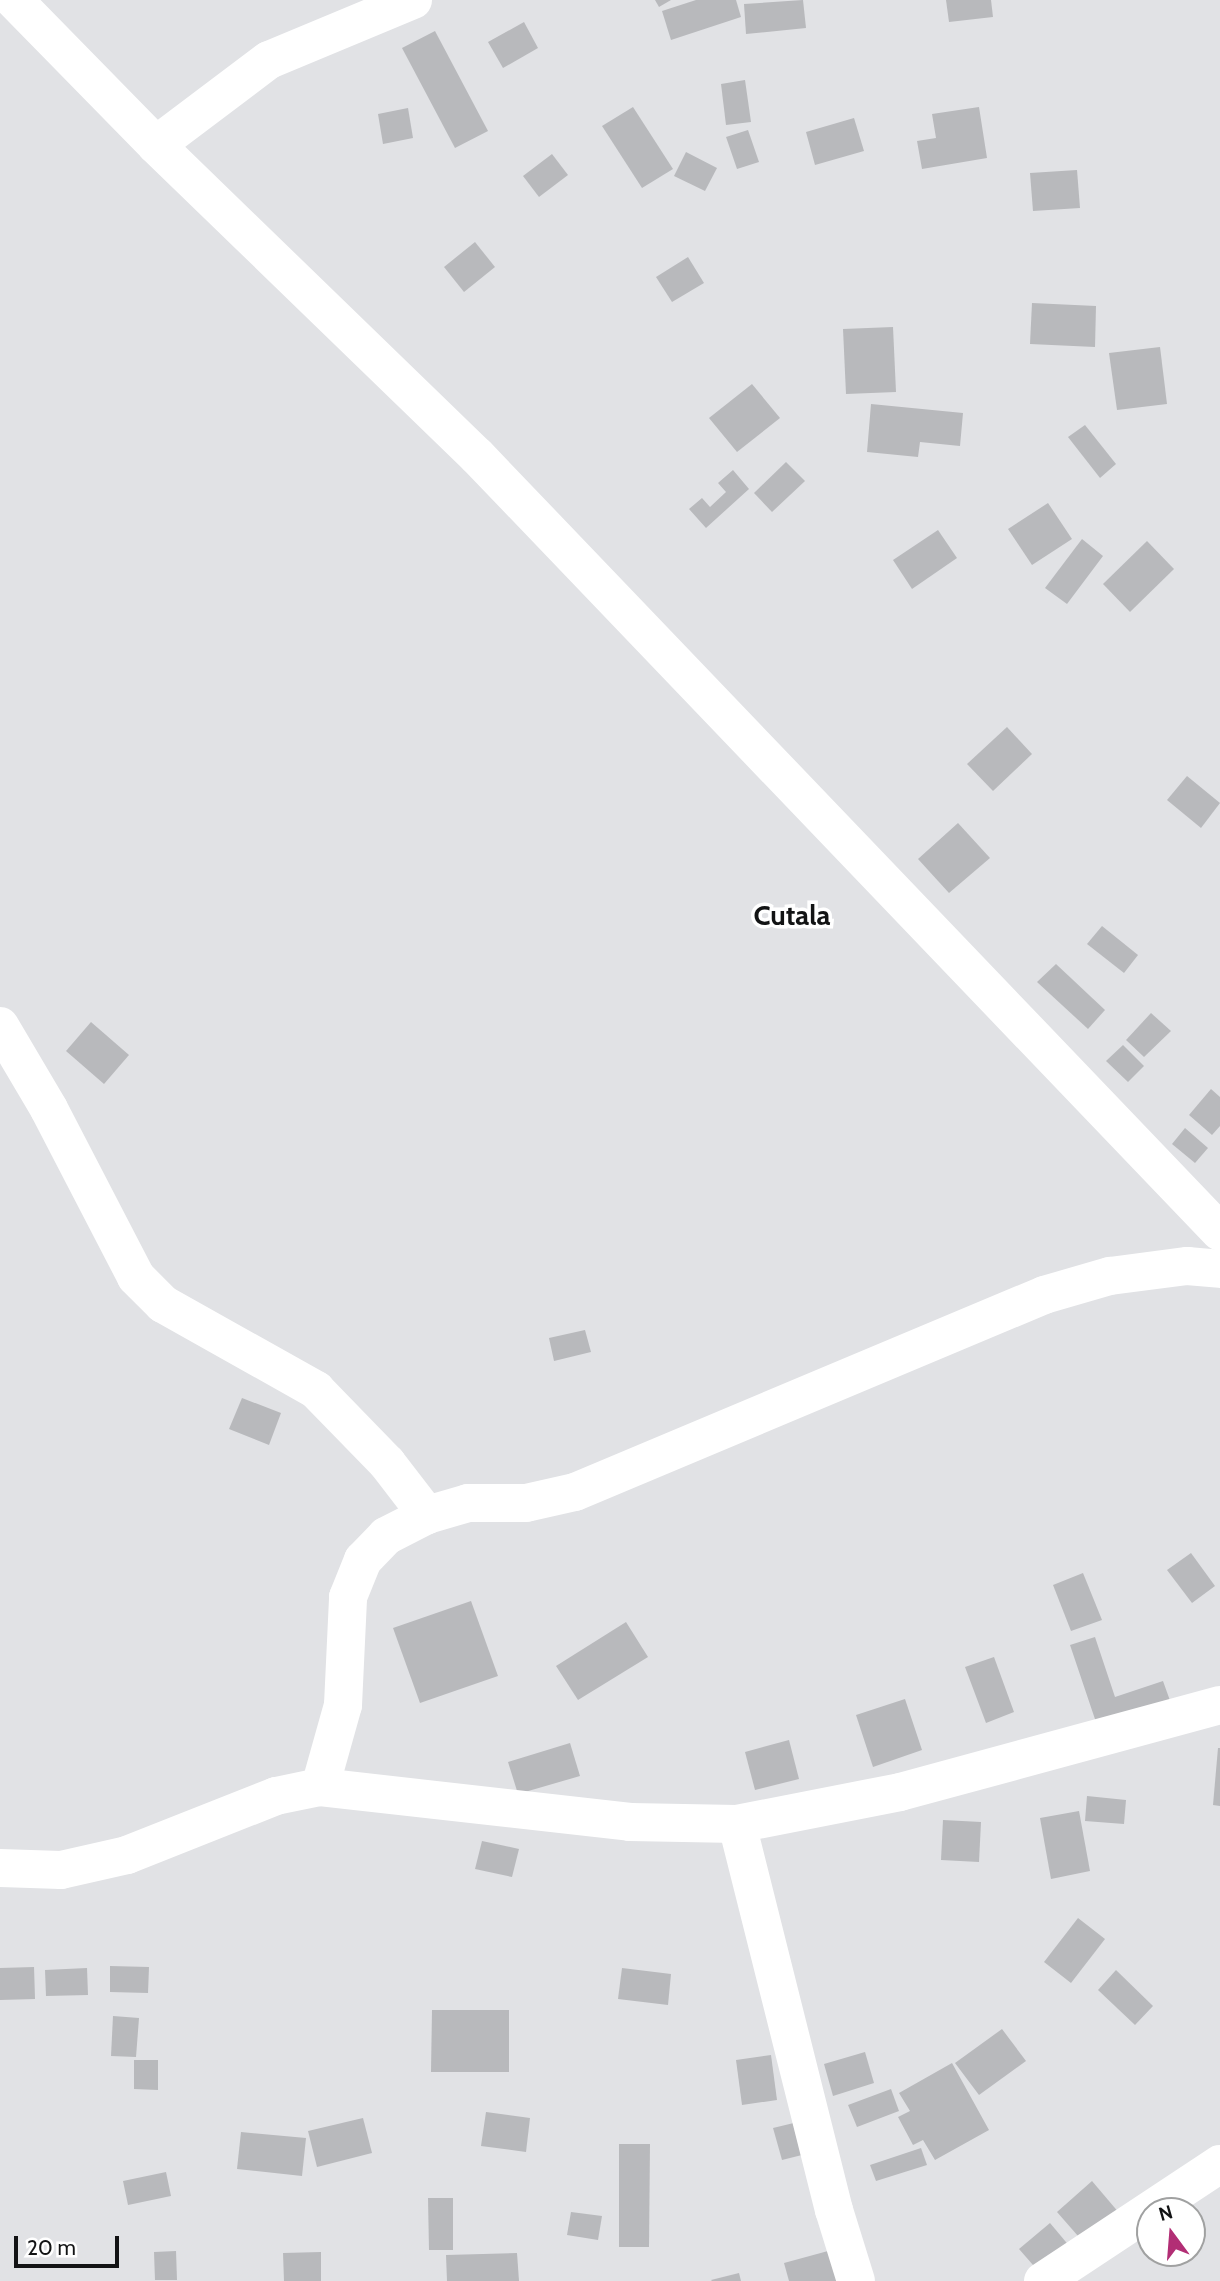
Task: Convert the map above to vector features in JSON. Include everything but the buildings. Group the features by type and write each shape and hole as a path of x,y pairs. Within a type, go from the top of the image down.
{"street":[{"path":"14,0 156,145 477,456 1220,1232"},
{"path":"156,145 269,60 414,0"},
{"path":"0,1026 49,1110 136,1277 163,1304 316,1390 387,1463 426,1515"},
{"path":"320,1787 343,1705 348,1597 363,1560 386,1536 426,1515 468,1503 526,1503 575,1492 1044,1295 1110,1276 1187,1266 1220,1269"},
{"path":"0,1868 61,1870 127,1855 276,1796 320,1787 630,1822 737,1824 900,1792 1220,1705"},
{"path":"737,1824 834,2210 856,2281"},
{"path":"1043,2281 1220,2164"}],"district":[{"name":"Cutala","path":"792,915"}]}
